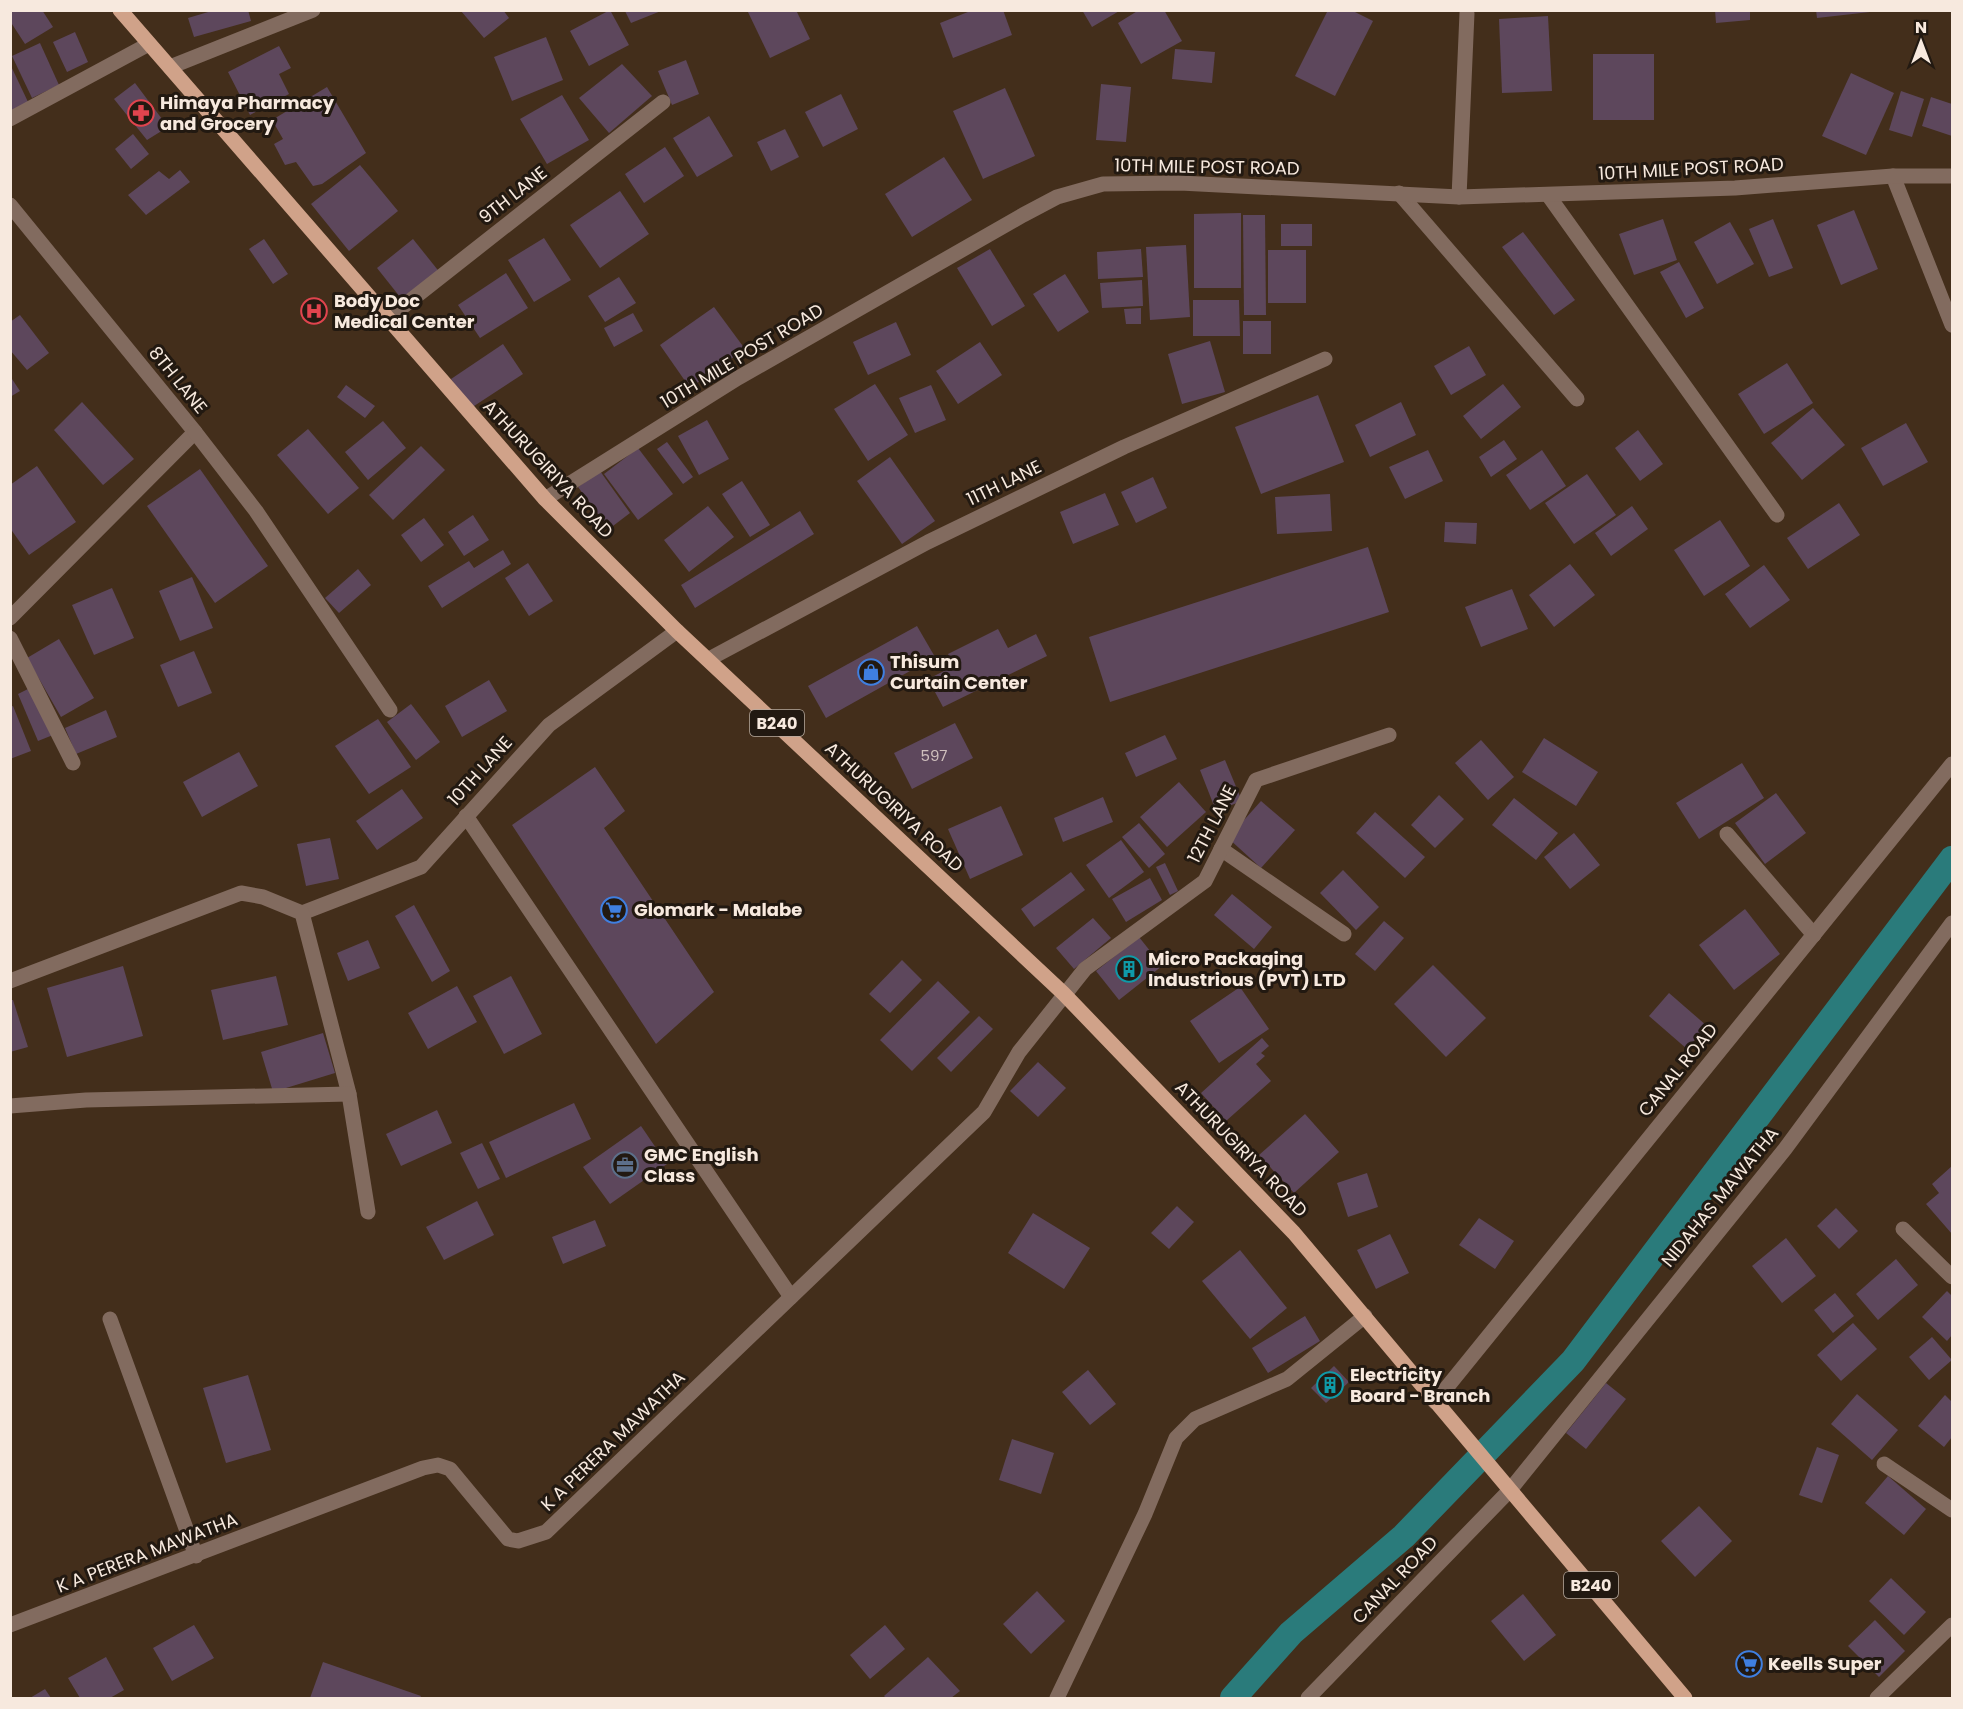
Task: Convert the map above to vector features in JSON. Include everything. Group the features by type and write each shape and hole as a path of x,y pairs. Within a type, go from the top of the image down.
{"main road":[{"name":"ATHURUGIRIYA ROAD","path":"120,10 545,499 677,631 1064,993 1294,1233 1510,1490"},
{"name":"B240","path":"1510,1490 1685,1698"}],"street":[{"path":"170,67 313,10"},
{"path":"1459,197 1467,13"},
{"path":"10,119 149,44"},
{"name":"9TH LANE","path":"387,319 663,102"},
{"path":"1893,176 1953,325"},
{"name":"10TH MILE POST ROAD","path":"545,499 738,378 1057,197 1103,184 1180,183 1459,197 1735,188 1893,176 1953,176"},
{"path":"1399,193 1577,399"},
{"path":"1548,195 1777,516"},
{"name":"8TH LANE","path":"10,205 195,432 10,618"},
{"name":"11TH LANE","path":"708,659 939,537 1124,447 1325,359"},
{"path":"195,432 256,511 390,710"},
{"name":"10TH LANE","path":"302,913 422,867 549,725 677,631"},
{"path":"10,638 73,762"},
{"name":"12TH LANE","path":"1064,993 1085,969 1205,881 1256,780 1389,735"},
{"name":"CANAL ROAD","path":"1435,1402 1953,764"},
{"path":"466,816 790,1297"},
{"path":"1728,834 1814,934"},
{"path":"1221,849 1344,934"},
{"path":"10,981 241,893 263,897 302,913 349,1094 368,1212"},
{"name":"NIDAHAS MAWATHA","path":"1510,1490 1785,1149 1953,923"},
{"name":"K A PERERA MAWATHA","path":"10,1625 423,1468 438,1465 450,1469 508,1539 518,1541 546,1532 984,1112 1019,1052 1064,993"},
{"path":"10,1106 86,1100 349,1094"},
{"path":"1903,1229 1953,1277"},
{"path":"1058,1698 1145,1514 1176,1438 1195,1419 1287,1379 1365,1316"},
{"path":"110,1319 196,1556"},
{"path":"1884,1464 1953,1510"},
{"name":"CANAL ROAD","path":"1308,1698 1510,1490"},
{"path":"1877,1698 1953,1624"}],"building":[{"path":"10,10 42,10 53,27 25,44 10,21"},
{"path":"215,10 248,10 251,21 194,37 188,18"},
{"path":"503,10 509,18 484,38 461,11"},
{"path":"610,10 629,45 589,66 570,31"},
{"path":"747,10 796,10 810,39 770,58"},
{"path":"973,10 1003,10 1012,35 953,58 940,23"},
{"path":"1082,10 1121,10 1092,27"},
{"path":"1139,10 1164,10 1182,41 1141,64 1118,23"},
{"path":"1328,10 1351,10 1373,21 1335,96 1295,76"},
{"path":"1715,10 1750,10 1750,20 1716,23"},
{"path":"1816,10 1870,10 1870,12 1817,18"},
{"path":"625,11 661,11 631,23"},
{"path":"1548,16 1552,91 1502,93 1499,19"},
{"path":"75,32 88,62 67,72 53,42"},
{"path":"546,37 563,80 512,101 494,57"},
{"path":"40,43 59,85 32,98 12,56"},
{"path":"279,46 291,68 279,74 289,94 250,115 228,72"},
{"path":"1175,49 1215,52 1212,83 1172,79"},
{"path":"1593,54 1654,54 1654,120 1593,120"},
{"path":"686,60 699,94 672,105 658,71"},
{"path":"10,64 29,104 10,113"},
{"path":"622,64 652,96 609,133 579,98"},
{"path":"1851,73 1894,93 1866,155 1822,136"},
{"name":"Himaya Pharmacy and Grocery","path":"135,83 168,127 147,140 114,99"},
{"path":"1101,84 1131,87 1126,142 1096,140"},
{"path":"327,87 366,153 322,184 313,186 296,162 285,165 274,144 283,139 272,120"},
{"path":"1005,88 1035,156 983,179 953,111"},
{"path":"1901,91 1924,99 1912,137 1889,130"},
{"path":"841,94 858,129 823,147 805,112"},
{"path":"562,95 589,140 547,164 520,119"},
{"path":"1931,97 1952,104 1952,136 1922,126"},
{"path":"709,116 733,156 697,177 673,138"},
{"path":"785,129 799,157 771,171 757,142"},
{"path":"133,134 149,154 131,169 115,149"},
{"path":"665,147 684,176 644,203 625,174"},
{"path":"944,157 972,200 912,237 885,194"},
{"path":"360,165 398,211 349,251 311,204"},
{"path":"180,170 190,182 146,215 128,195 159,171 169,179"},
{"path":"620,191 649,234 600,268 570,225"},
{"path":"1854,210 1878,269 1841,285 1817,225"},
{"path":"1241,213 1241,288 1194,288 1194,214"},
{"path":"1243,215 1265,215 1266,315 1244,315"},
{"path":"1663,219 1677,260 1634,275 1619,234"},
{"path":"1773,219 1793,268 1769,277 1749,229"},
{"path":"1730,222 1754,264 1717,284 1694,242"},
{"path":"1281,224 1312,224 1312,246 1281,246"},
{"path":"1523,232 1575,300 1554,315 1502,247"},
{"path":"544,238 571,280 534,302 508,260"},
{"path":"264,239 288,274 273,284 249,249"},
{"path":"413,239 441,274 404,302 377,268"},
{"path":"1186,245 1190,317 1150,320 1146,247"},
{"path":"990,249 1025,306 992,326 957,268"},
{"path":"1141,249 1143,277 1098,279 1097,252"},
{"path":"1268,250 1306,250 1306,303 1268,303"},
{"path":"1679,262 1704,308 1686,318 1660,272"},
{"path":"506,273 528,308 480,338 458,305"},
{"path":"1065,274 1089,312 1058,332 1033,294"},
{"path":"619,277 636,303 605,322 588,296"},
{"path":"1142,280 1143,306 1102,308 1100,283"},
{"path":"1193,300 1239,300 1240,336 1193,336"},
{"path":"714,307 745,349 690,388 660,345"},
{"path":"1141,308 1141,324 1126,324 1124,309"},
{"path":"633,313 643,331 614,347 604,328"},
{"path":"20,315 49,353 27,370 10,350 10,322"},
{"path":"1243,321 1271,321 1271,354 1243,354"},
{"path":"896,322 911,355 868,375 853,342"},
{"path":"1210,341 1225,392 1182,404 1168,354"},
{"path":"980,342 1002,375 958,404 936,371"},
{"path":"503,344 523,374 471,408 451,379"},
{"path":"1469,346 1486,375 1451,395 1434,366"},
{"path":"1787,363 1813,403 1764,434 1738,394"},
{"path":"10,376 20,391 10,397"},
{"path":"875,384 908,435 868,461 834,409"},
{"path":"1503,384 1521,407 1481,439 1463,416"},
{"path":"346,385 375,406 365,418 337,397"},
{"path":"931,385 946,420 915,433 899,398"},
{"path":"1318,395 1344,462 1261,494 1235,427"},
{"path":"82,402 134,459 103,485 54,430"},
{"path":"1401,402 1416,435 1370,457 1355,425"},
{"path":"1813,408 1845,445 1802,480 1771,443"},
{"path":"707,420 729,459 699,475 678,436"},
{"path":"383,421 406,448 368,480 345,452"},
{"path":"1906,423 1928,462 1883,486 1861,448"},
{"path":"308,429 359,488 328,514 277,455"},
{"path":"1638,430 1663,464 1640,481 1615,448"},
{"path":"1504,440 1517,459 1491,477 1479,457"},
{"path":"667,442 693,477 683,484 657,449"},
{"path":"421,446 445,470 393,520 369,495"},
{"path":"638,448 673,494 638,520 604,474"},
{"path":"1428,450 1443,481 1405,499 1389,467"},
{"path":"1542,450 1566,486 1530,510 1506,475"},
{"path":"890,457 935,521 902,544 857,481"},
{"path":"37,466 76,522 29,555 10,528 10,485"},
{"path":"200,469 268,566 215,603 147,506"},
{"path":"600,471 630,513 609,529 578,487"},
{"path":"1587,474 1616,515 1574,544 1545,503"},
{"path":"1153,477 1167,508 1136,523 1121,492"},
{"path":"742,481 770,525 750,537 722,494"},
{"path":"1105,493 1119,525 1073,544 1060,512"},
{"path":"1330,494 1332,531 1277,534 1275,497"},
{"path":"1839,503 1860,535 1808,569 1787,538"},
{"path":"708,506 734,537 689,572 664,540"},
{"path":"1632,506 1648,529 1611,556 1595,533"},
{"path":"800,511 814,534 695,608 681,585"},
{"path":"473,515 489,540 464,556 448,532"},
{"path":"424,518 444,545 421,562 401,535"},
{"path":"1720,520 1750,566 1704,596 1674,550"},
{"path":"1445,522 1477,523 1476,544 1444,542"},
{"path":"1368,547 1389,612 1110,702 1089,637"},
{"path":"503,550 511,564 442,608 428,586 469,561 474,568"},
{"path":"528,563 553,601 529,616 505,578"},
{"path":"1570,564 1595,595 1554,627 1529,595"},
{"path":"1764,565 1790,600 1750,628 1725,594"},
{"path":"358,569 371,585 339,613 325,598"},
{"path":"192,577 213,628 180,641 159,591"},
{"path":"112,588 134,638 94,655 72,605"},
{"path":"1512,589 1528,629 1481,647 1465,607"},
{"name":"Thisum Curtain Center","path":"917,626 935,657 826,718 808,686"},
{"path":"998,629 1008,648 1036,634 1047,656 943,707 928,679 954,666 948,654"},
{"path":"59,639 94,698 61,717 27,658"},
{"path":"194,651 212,693 178,707 160,665"},
{"path":"489,680 507,711 462,737 445,706"},
{"path":"32,687 53,735 38,741 18,694"},
{"path":"411,704 440,742 416,760 387,722"},
{"path":"13,706 31,751 10,759 10,707"},
{"path":"106,710 117,737 76,754 65,728"},
{"path":"378,719 411,767 369,794 335,746"},
{"path":"955,723 973,758 912,789 894,753"},
{"path":"1165,735 1177,759 1136,777 1125,753"},
{"path":"1544,738 1598,772 1576,806 1522,772"},
{"path":"1481,740 1514,777 1488,800 1455,763"},
{"path":"239,752 258,786 202,817 183,782"},
{"path":"1225,760 1242,801 1216,811 1200,770"},
{"path":"1742,763 1764,798 1699,839 1676,803"},
{"name":"Glomark - Malabe","path":"595,767 625,811 604,828 714,992 656,1044 512,825"},
{"path":"1179,782 1206,812 1167,847 1140,817"},
{"path":"402,789 423,818 377,850 356,821"},
{"path":"1776,793 1806,833 1765,864 1735,823"},
{"path":"1439,795 1464,819 1435,848 1411,825"},
{"path":"1103,797 1113,822 1063,842 1054,818"},
{"path":"1514,798 1558,833 1536,860 1492,825"},
{"path":"1261,801 1295,830 1261,868 1228,838"},
{"path":"1001,806 1023,855 970,879 948,829"},
{"path":"1375,812 1425,857 1405,878 1356,833"},
{"path":"1139,823 1165,854 1149,868 1122,837"},
{"path":"1574,833 1600,865 1570,889 1544,857"},
{"path":"330,838 339,879 306,886 297,844"},
{"path":"1121,840 1144,872 1109,898 1086,865"},
{"path":"1165,863 1178,891 1170,895 1156,867"},
{"path":"1343,870 1379,907 1356,930 1320,893"},
{"path":"1071,872 1085,890 1034,927 1021,909"},
{"path":"1150,878 1162,900 1126,922 1112,899"},
{"path":"1232,894 1272,927 1254,949 1214,915"},
{"path":"414,905 450,971 432,982 395,916"},
{"path":"1745,909 1780,954 1734,990 1699,945"},
{"path":"1093,918 1111,938 1074,969 1056,948"},
{"path":"1384,921 1404,938 1375,971 1355,954"},
{"name":"Micro Packaging Industrious (PVT) LTD","path":"1139,937 1162,966 1119,1000 1096,971"},
{"path":"368,940 380,968 348,981 337,953"},
{"path":"902,960 922,980 890,1013 869,994"},
{"path":"1433,965 1486,1018 1446,1057 1394,1004"},
{"path":"123,966 143,1036 67,1057 47,988"},
{"path":"276,976 288,1025 223,1040 211,990"},
{"path":"511,976 542,1034 504,1054 473,996"},
{"path":"938,981 970,1012 912,1071 880,1040"},
{"path":"457,986 477,1022 428,1049 408,1013"},
{"path":"1240,987 1269,1029 1219,1063 1190,1021"},
{"path":"1669,993 1707,1026 1687,1049 1649,1016"},
{"path":"10,1000 13,1000 28,1047 10,1052"},
{"path":"979,1016 993,1029 951,1072 937,1058"},
{"path":"323,1033 335,1073 273,1092 261,1052"},
{"path":"1262,1038 1269,1046 1261,1053 1265,1056 1256,1064 1271,1081 1226,1121 1201,1093"},
{"path":"1038,1062 1066,1088 1038,1117 1010,1091"},
{"path":"574,1103 591,1139 506,1178 489,1142"},
{"path":"437,1110 452,1143 401,1166 386,1134"},
{"path":"1305,1114 1339,1152 1294,1193 1259,1155"},
{"name":"GMC English Class","path":"641,1126 667,1164 610,1204 583,1167"},
{"path":"482,1143 500,1179 478,1189 460,1153"},
{"path":"1952,1166 1952,1234 1926,1204 1939,1193 1932,1184"},
{"path":"1367,1173 1378,1207 1348,1217 1337,1183"},
{"path":"477,1201 494,1235 444,1260 426,1227"},
{"path":"1177,1206 1194,1222 1169,1249 1151,1233"},
{"path":"1836,1208 1858,1231 1839,1249 1817,1226"},
{"path":"1033,1213 1090,1248 1064,1289 1008,1253"},
{"path":"1479,1218 1514,1241 1495,1269 1459,1245"},
{"path":"595,1220 606,1246 563,1264 552,1237"},
{"path":"1390,1234 1409,1273 1376,1289 1357,1250"},
{"path":"1786,1238 1816,1276 1782,1303 1752,1266"},
{"path":"1240,1250 1287,1308 1250,1339 1202,1281"},
{"path":"1896,1259 1918,1285 1878,1320 1856,1294"},
{"path":"1947,1291 1952,1296 1952,1335 1947,1341 1922,1317"},
{"path":"1835,1293 1854,1316 1833,1333 1814,1310"},
{"path":"1305,1316 1320,1341 1268,1373 1252,1348"},
{"path":"1853,1323 1877,1349 1841,1381 1817,1355"},
{"path":"1932,1337 1952,1360 1929,1380 1909,1357"},
{"name":"Electricity Board - Branch","path":"1334,1366 1349,1382 1326,1403 1311,1388"},
{"path":"1088,1370 1116,1404 1090,1425 1062,1392"},
{"path":"248,1375 271,1450 226,1463 203,1388"},
{"path":"1606,1383 1626,1399 1586,1449 1566,1433"},
{"path":"1857,1394 1898,1430 1872,1460 1831,1424"},
{"path":"1945,1395 1952,1402 1952,1437 1944,1447 1918,1426"},
{"path":"1012,1439 1054,1453 1041,1494 999,1480"},
{"path":"1817,1447 1839,1455 1822,1503 1799,1495"},
{"path":"1888,1476 1926,1509 1904,1535 1865,1503"},
{"path":"1699,1506 1732,1541 1695,1577 1661,1541"},
{"path":"1891,1578 1926,1612 1904,1635 1869,1601"},
{"path":"1037,1591 1065,1621 1031,1654 1003,1624"},
{"path":"1523,1594 1556,1635 1524,1661 1491,1621"},
{"path":"1875,1620 1905,1651 1879,1677 1848,1646"},
{"path":"194,1625 214,1658 172,1681 153,1648"},
{"path":"885,1625 905,1649 870,1679 850,1655"},
{"path":"106,1657 124,1690 110,1698 80,1698 68,1678"},
{"path":"928,1657 960,1691 951,1698 886,1698 884,1696"},
{"path":"323,1662 421,1696 420,1698 310,1698"},
{"path":"45,1689 51,1698 30,1698"}],"waterway":[{"path":"1233,1698 1291,1633 1404,1536 1573,1361 1952,859"}],"place":[{"name":"Himaya Pharmacy and Grocery","path":"141,113"},
{"name":"Body Doc Medical Center","path":"314,311"},
{"name":"Thisum Curtain Center","path":"871,672"},
{"name":"Glomark - Malabe","path":"614,910"},
{"name":"Micro Packaging Industrious (PVT) LTD","path":"1129,969"},
{"name":"GMC English Class","path":"625,1165"},
{"name":"Electricity Board - Branch","path":"1330,1385"},
{"name":"Keells Super","path":"1749,1664"}]}
